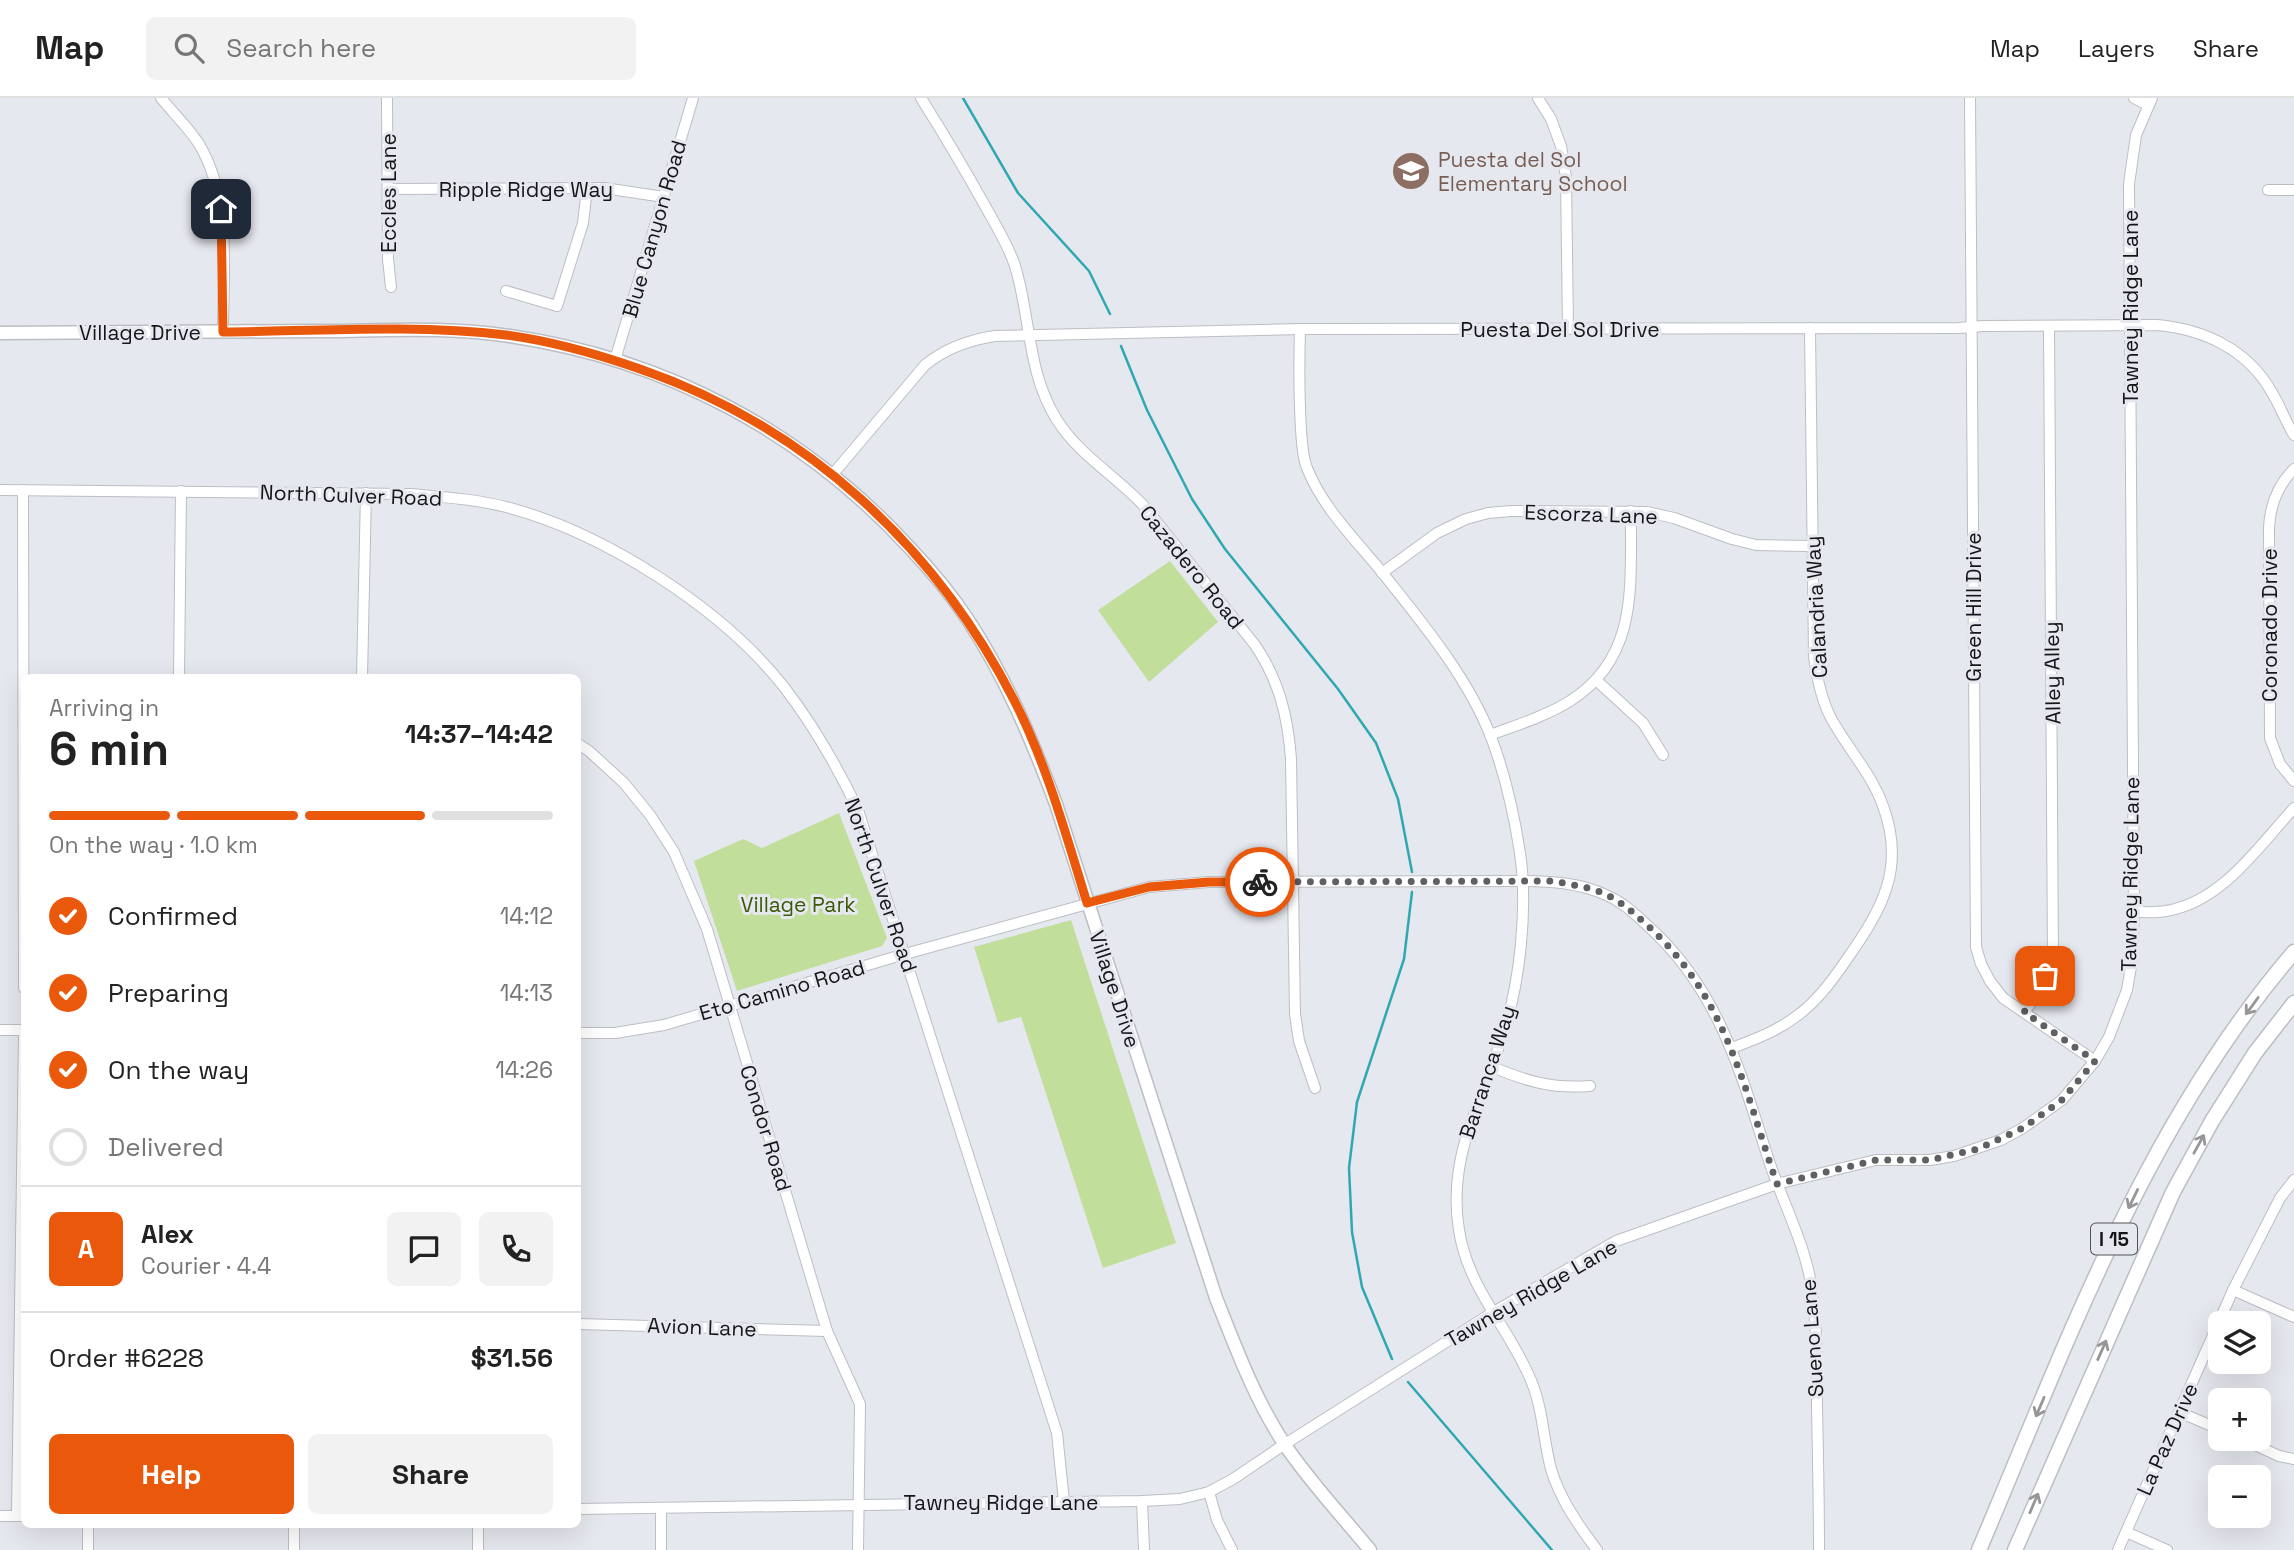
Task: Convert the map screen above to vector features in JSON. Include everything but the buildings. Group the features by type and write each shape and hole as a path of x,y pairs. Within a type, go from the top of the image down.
{"highway":[{"name":"I 15","path":"1979,1550 2091,1287 2135,1194 2181,1110 2234,1031 2294,952"},
{"name":"I 15","path":"2015,1550 2172,1192 2212,1121 2248,1065 2294,1003"}],"main road":[{"name":"Village Drive","path":"0,333 430,330 472,332 551,343 615,360 699,391 799,448 833,474 888,524 934,574 968,619 1016,704 1056,804 1216,1298 1257,1396 1285,1444 1313,1483 1370,1550"}],"street":[{"path":"161,98 200,146 213,176 221,209 223,233 223,332"},
{"name":"Eccles Lane","path":"387,98 388,259 391,287"},
{"name":"Blue Canyon Road","path":"615,360 693,98"},
{"name":"Cazadero Road","path":"921,98 954,150 1006,244 1019,278 1039,382 1064,431 1144,506 1255,645 1273,675 1285,707 1290,737 1295,1014 1299,1041 1315,1088"},
{"path":"1538,98 1551,119 1561,146 1566,177 1568,329"},
{"name":"Green Hill Drive","path":"1970,98 1975,930 1981,964 2003,998 2095,1061"},
{"path":"2134,98 2150,102"},
{"name":"Tawney Ridge Lane","path":"581,1508 1142,1502 1180,1499 1209,1492 1492,1313 1616,1241 1777,1184 1876,1160 1930,1160 1954,1156 1990,1144 2023,1128 2062,1100 2095,1061 2119,1013 2127,990 2132,961 2134,912 2129,184 2136,135 2150,102"},
{"path":"506,291 557,306 583,223 587,188"},
{"name":"Ripple Ridge Way","path":"388,189 587,188 624,190 663,197"},
{"path":"2268,190 2294,190"},
{"name":"Puesta Del Sol Drive","path":"833,474 912,378 938,355 974,339 1028,335 1300,329 2130,325 2181,328 2211,337 2234,350 2254,367 2270,388 2294,435"},
{"name":"Alley Alley","path":"2024,1012 2038,994 2053,958 2049,326"},
{"name":"Calandria Way","path":"1732,1048 1764,1036 1792,1020 1821,993 1862,938 1884,900 1892,863 1891,839 1883,803 1832,719 1817,681 1814,657 1810,328"},
{"name":"Barranca Way","path":"1300,329 1299,390 1302,451 1306,467 1335,516 1430,634 1474,702 1490,735 1511,805 1523,881 1516,979 1508,1019 1464,1139 1456,1190 1458,1229 1479,1291 1532,1381 1556,1483 1580,1528 1597,1550"},
{"name":"Coronado Drive","path":"2294,469 2273,499 2269,542 2270,738 2280,764 2294,781"},
{"name":"North Culver Road","path":"0,490 411,494 506,507 550,522 606,547 653,573 713,618 754,655 782,685 811,724 834,760 858,810 1057,1433 1064,1502"},
{"path":"23,490 23,674"},
{"path":"178,674 181,491"},
{"path":"362,674 366,493"},
{"name":"Escorza Lane","path":"1382,573 1437,533 1477,516 1511,511 1631,511 1661,514 1756,545 1812,547"},
{"path":"1490,735 1569,702 1596,680 1616,653 1627,621 1630,597 1631,511"},
{"path":"1596,680 1643,723 1663,755"},
{"name":"Condor Road","path":"581,746 624,783 650,814 674,852 707,929 827,1331 860,1404 858,1550"},
{"path":"2134,912 2165,911 2206,898 2226,882 2294,808"},
{"name":"Eto Camino Road","path":"581,1033 639,1031 1149,887 1294,882 1523,881"},
{"name":"Sueno Lane","path":"1523,881 1553,881 1584,887 1608,895 1626,906 1676,954 1697,981 1732,1048 1777,1184 1801,1245 1812,1288 1817,1385 1819,1550"},
{"path":"0,1030 21,1030"},
{"path":"1492,1067 1531,1082 1554,1087 1590,1086"},
{"name":"La Paz Drive","path":"2118,1550 2233,1290 2280,1198 2294,1180"},
{"path":"2233,1290 2294,1317"},
{"name":"Avion Lane","path":"581,1324 827,1331"},
{"path":"2179,1412 2208,1424"},
{"path":"2268,1451 2294,1459"},
{"path":"1209,1492 1217,1520 1231,1550"},
{"path":"1142,1502 1144,1550"},
{"path":"661,1507 661,1550"},
{"path":"0,1516 21,1516"},
{"path":"88,1528 88,1550"},
{"path":"294,1528 294,1550"},
{"path":"478,1528 478,1550"},
{"path":"2126,1532 2167,1550"}],"green space":[{"path":"1170,561 1218,622 1149,682 1098,610"},
{"name":"Village Park","path":"839,813 887,938 882,946 737,991 694,861 743,839 762,848"},
{"path":"1071,920 1176,1243 1103,1268 1021,1017 998,1023 974,947"}],"waterway":[{"path":"963,98 1018,193 1089,271 1110,314"},
{"path":"1121,346 1147,410 1192,499 1225,549 1338,689 1376,743 1398,799 1412,872"},
{"path":"1392,1359 1362,1287 1352,1232 1349,1168 1357,1102 1404,959 1412,892"},
{"path":"1408,1382 1552,1550"}],"way so far":[{"path":"1260,882 1553,881 1608,895 1626,906 1676,954 1713,1008 1732,1048 1777,1184 1876,1160 1930,1160 1978,1149 2023,1128 2062,1100 2095,1061 2024,1012 2038,994 2045,976"}],"place":[{"name":"Puesta del Sol Elementary School","path":"1411,171"}],"route":[{"path":"221,209 223,332 430,330 472,332 551,343 615,360 699,391 799,448 833,474 888,524 934,574 968,619 1006,685 1034,744 1087,903 1149,887 1209,882 1260,882"}]}
